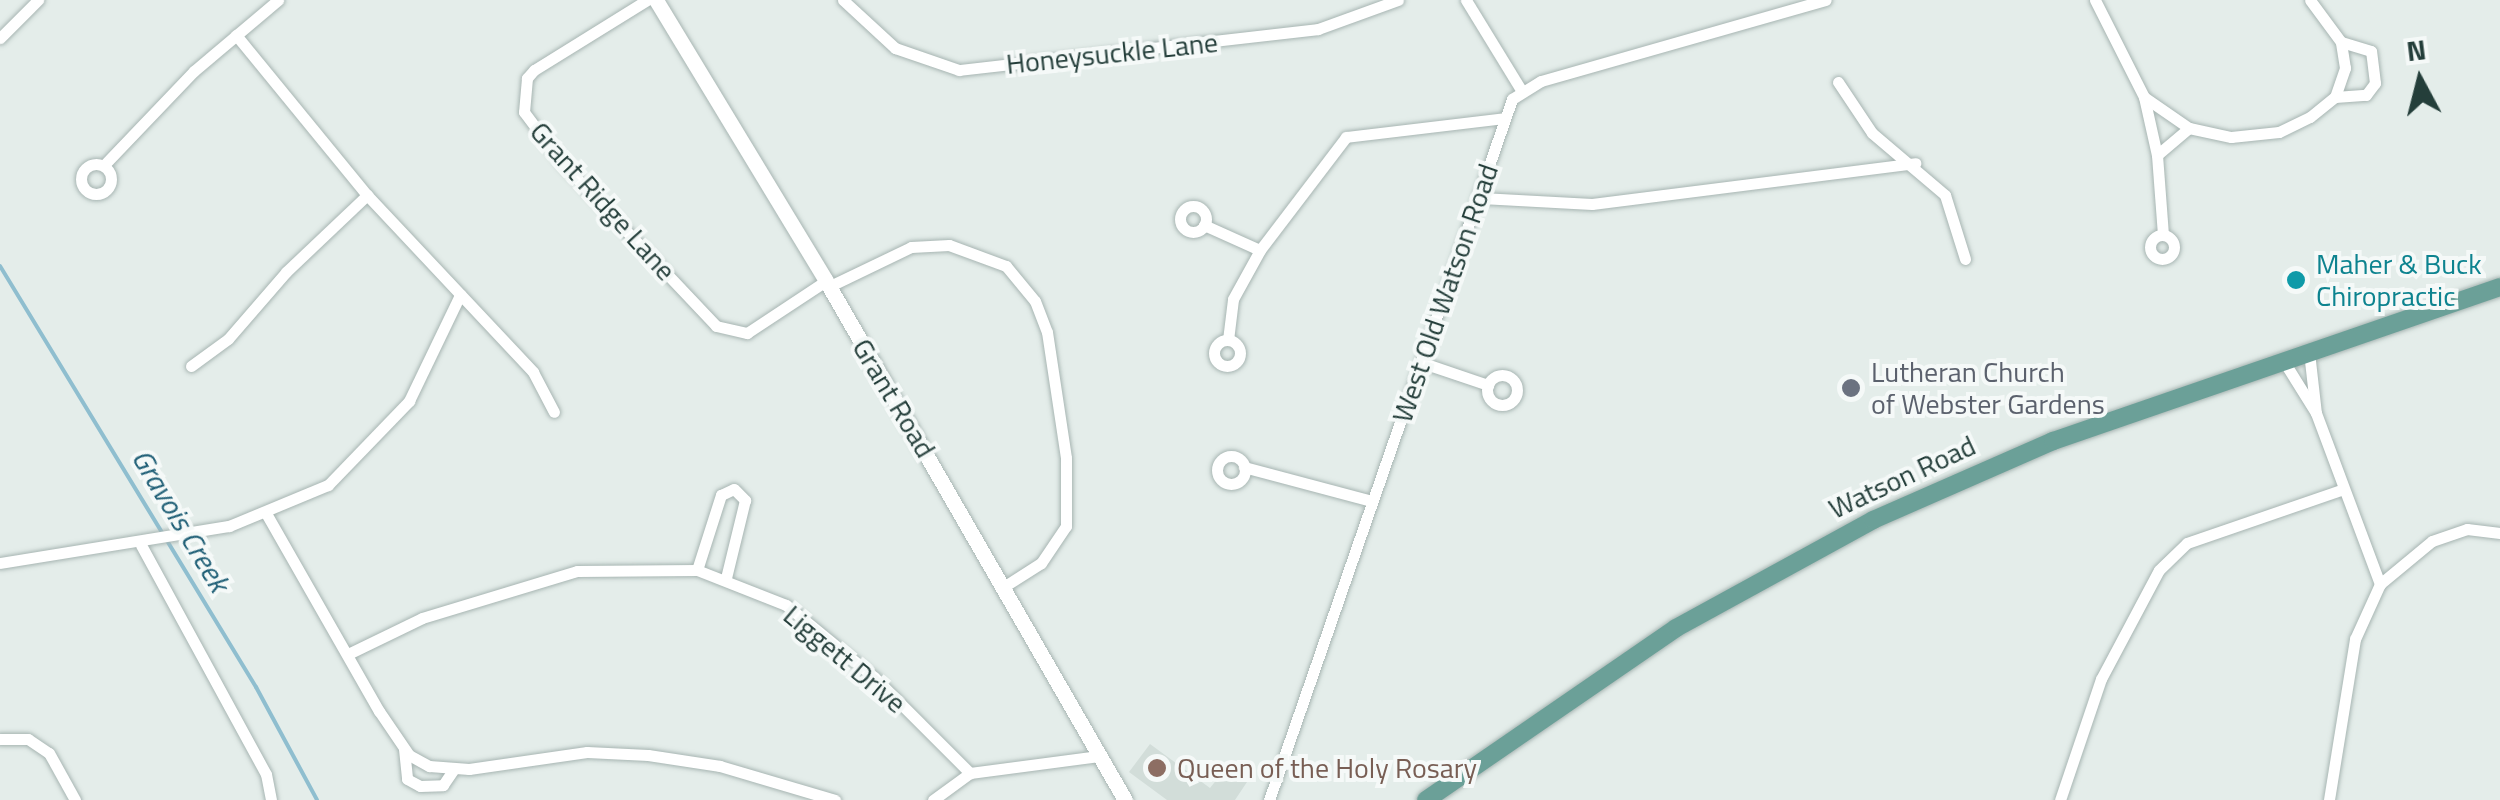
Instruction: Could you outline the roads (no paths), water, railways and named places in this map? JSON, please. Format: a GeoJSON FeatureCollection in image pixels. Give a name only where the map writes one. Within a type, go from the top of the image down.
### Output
{"type":"FeatureCollection","features":[{"type":"Feature","properties":{"kind":"main road","name":"Watson Road"},"geometry":{"type":"LineString","coordinates":[[1411,800],[1428,797],[1676,628],[1835,538],[2019,454],[2500,286]]}},
{"type":"Feature","properties":{"kind":"street"},"geometry":{"type":"LineString","coordinates":[[0,38],[38,0]]}},
{"type":"Feature","properties":{"kind":"street"},"geometry":{"type":"LineString","coordinates":[[105,164],[236,34],[278,0]]}},
{"type":"Feature","properties":{"kind":"street","name":"Grant Ridge Lane"},"geometry":{"type":"LineString","coordinates":[[646,0],[534,70],[526,78],[524,112],[564,164],[716,326],[746,334],[827,284]]}},
{"type":"Feature","properties":{"kind":"street","name":"Grant Road"},"geometry":{"type":"LineString","coordinates":[[656,0],[1005,586],[1125,800]]}},
{"type":"Feature","properties":{"kind":"street","name":"Honeysuckle Lane"},"geometry":{"type":"LineString","coordinates":[[843,0],[895,48],[959,70],[1318,29],[1398,0]]}},
{"type":"Feature","properties":{"kind":"street"},"geometry":{"type":"LineString","coordinates":[[1466,0],[1520,88],[1826,0]]}},
{"type":"Feature","properties":{"kind":"street"},"geometry":{"type":"LineString","coordinates":[[2095,0],[2144,97],[2158,155],[2162,235]]}},
{"type":"Feature","properties":{"kind":"street"},"geometry":{"type":"LineString","coordinates":[[2310,0],[2341,42],[2345,68],[2335,97]]}},
{"type":"Feature","properties":{"kind":"street"},"geometry":{"type":"LineString","coordinates":[[236,34],[368,196],[533,372],[554,412]]}},
{"type":"Feature","properties":{"kind":"street"},"geometry":{"type":"LineString","coordinates":[[2144,97],[2189,128],[2231,137],[2279,132],[2335,97],[2366,95],[2375,83],[2371,51],[2341,42]]}},
{"type":"Feature","properties":{"kind":"street"},"geometry":{"type":"LineString","coordinates":[[1838,82],[1872,132],[1914,163],[1945,194],[1965,259]]}},
{"type":"Feature","properties":{"kind":"street","name":"West Old Watson Road"},"geometry":{"type":"LineString","coordinates":[[1270,800],[1481,198],[1505,118],[1520,88]]}},
{"type":"Feature","properties":{"kind":"street"},"geometry":{"type":"LineString","coordinates":[[1228,340],[1234,300],[1260,250],[1346,137],[1505,118]]}},
{"type":"Feature","properties":{"kind":"street"},"geometry":{"type":"LineString","coordinates":[[2158,155],[2189,128]]}},
{"type":"Feature","properties":{"kind":"street"},"geometry":{"type":"LineString","coordinates":[[1481,198],[1592,204],[1914,163]]}},
{"type":"Feature","properties":{"kind":"street"},"geometry":{"type":"LineString","coordinates":[[191,366],[228,339],[286,272],[368,196]]}},
{"type":"Feature","properties":{"kind":"street"},"geometry":{"type":"LineString","coordinates":[[1204,225],[1260,250]]}},
{"type":"Feature","properties":{"kind":"street"},"geometry":{"type":"LineString","coordinates":[[827,284],[911,248],[949,245],[1006,266],[1035,301],[1047,332],[1066,458],[1066,526],[1041,563],[1005,586]]}},
{"type":"Feature","properties":{"kind":"street"},"geometry":{"type":"LineString","coordinates":[[0,564],[183,537],[268,515],[328,485],[387,431],[409,401],[460,295]]}},
{"type":"Feature","properties":{"kind":"street"},"geometry":{"type":"LineString","coordinates":[[2309,352],[2316,413],[2340,490],[2380,584]]}},
{"type":"Feature","properties":{"kind":"street"},"geometry":{"type":"LineString","coordinates":[[2284,360],[2316,413]]}},
{"type":"Feature","properties":{"kind":"street"},"geometry":{"type":"LineString","coordinates":[[1423,364],[1488,384]]}},
{"type":"Feature","properties":{"kind":"street"},"geometry":{"type":"LineString","coordinates":[[1244,466],[1372,501]]}},
{"type":"Feature","properties":{"kind":"street"},"geometry":{"type":"LineString","coordinates":[[697,570],[721,494],[734,490],[745,500],[726,578]]}},
{"type":"Feature","properties":{"kind":"street"},"geometry":{"type":"LineString","coordinates":[[2060,800],[2101,679],[2159,570],[2188,543],[2340,490]]}},
{"type":"Feature","properties":{"kind":"street"},"geometry":{"type":"LineString","coordinates":[[268,515],[404,749],[429,766],[452,770],[588,752],[648,755],[720,766],[836,800]]}},
{"type":"Feature","properties":{"kind":"street"},"geometry":{"type":"LineString","coordinates":[[2332,798],[2355,639],[2380,584],[2432,540],[2468,529],[2500,533]]}},
{"type":"Feature","properties":{"kind":"street"},"geometry":{"type":"LineString","coordinates":[[141,545],[266,774],[271,800]]}},
{"type":"Feature","properties":{"kind":"street","name":"Liggett Drive"},"geometry":{"type":"LineString","coordinates":[[348,654],[422,618],[577,571],[697,570],[726,578],[786,605],[874,677],[970,773]]}},
{"type":"Feature","properties":{"kind":"street"},"geometry":{"type":"LineString","coordinates":[[0,739],[28,739],[49,752],[75,800]]}},
{"type":"Feature","properties":{"kind":"street"},"geometry":{"type":"LineString","coordinates":[[404,749],[400,763],[407,779],[420,786],[443,785],[452,770]]}},
{"type":"Feature","properties":{"kind":"street"},"geometry":{"type":"LineString","coordinates":[[933,800],[970,773],[1100,756]]}},
{"type":"Feature","properties":{"kind":"waterway","name":"Gravois Creek"},"geometry":{"type":"LineString","coordinates":[[0,266],[256,687],[317,800]]}},
{"type":"Feature","properties":{"kind":"place","name":"Maher & Buck Chiropractic"},"geometry":{"type":"Point","coordinates":[2296,280]}},
{"type":"Feature","properties":{"kind":"place","name":"Lutheran Church of Webster Gardens"},"geometry":{"type":"Point","coordinates":[1851,388]}},
{"type":"Feature","properties":{"kind":"place","name":"Queen of the Holy Rosary"},"geometry":{"type":"Point","coordinates":[1157,768]}}]}
